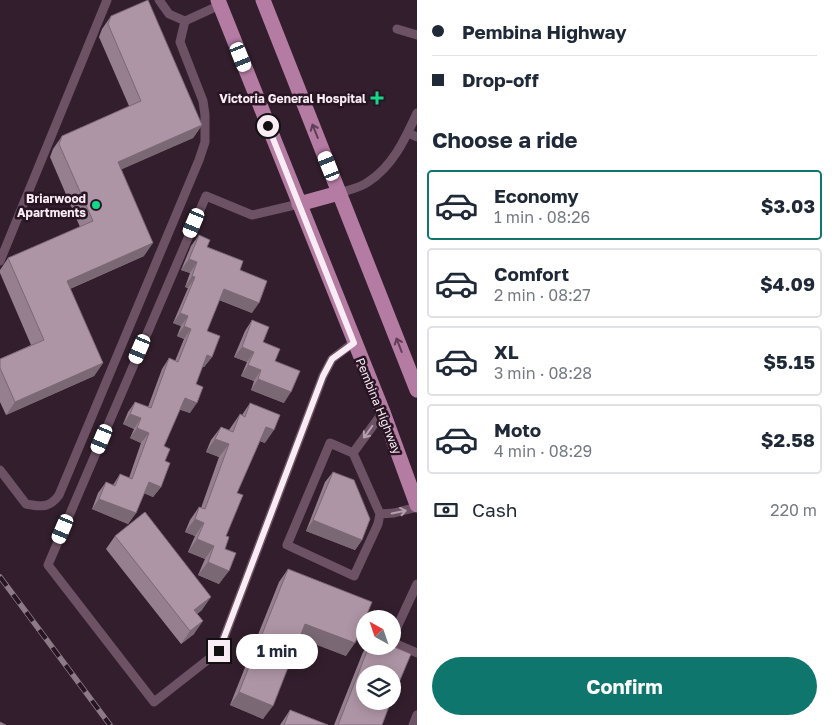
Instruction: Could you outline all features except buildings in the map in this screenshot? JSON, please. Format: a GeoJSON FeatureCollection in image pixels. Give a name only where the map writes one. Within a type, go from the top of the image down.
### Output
{"type":"FeatureCollection","features":[{"type":"Feature","properties":{"kind":"main road"},"geometry":{"type":"LineString","coordinates":[[263,0],[417,390]]}},
{"type":"Feature","properties":{"kind":"main road","name":"Pembina Highway"},"geometry":{"type":"LineString","coordinates":[[219,2],[383,412],[417,506]]}},
{"type":"Feature","properties":{"kind":"main road"},"geometry":{"type":"LineString","coordinates":[[299,204],[339,193]]}},
{"type":"Feature","properties":{"kind":"lane"},"geometry":{"type":"LineString","coordinates":[[0,261],[107,0]]}},
{"type":"Feature","properties":{"kind":"lane"},"geometry":{"type":"LineString","coordinates":[[159,0],[169,14],[184,21]]}},
{"type":"Feature","properties":{"kind":"lane"},"geometry":{"type":"LineString","coordinates":[[184,21],[219,2]]}},
{"type":"Feature","properties":{"kind":"lane"},"geometry":{"type":"LineString","coordinates":[[0,470],[26,504],[45,506],[52,504],[59,495],[199,160],[205,142],[205,115],[203,101],[180,42],[184,21]]}},
{"type":"Feature","properties":{"kind":"lane"},"geometry":{"type":"LineString","coordinates":[[397,29],[417,35]]}},
{"type":"Feature","properties":{"kind":"lane"},"geometry":{"type":"LineString","coordinates":[[339,193],[367,183],[374,178],[401,148],[417,113]]}},
{"type":"Feature","properties":{"kind":"lane"},"geometry":{"type":"LineString","coordinates":[[408,133],[417,137]]}},
{"type":"Feature","properties":{"kind":"lane"},"geometry":{"type":"LineString","coordinates":[[299,204],[252,214],[206,196],[48,565],[154,702],[219,651],[323,376],[332,359],[354,343]]}},
{"type":"Feature","properties":{"kind":"lane"},"geometry":{"type":"LineString","coordinates":[[353,454],[383,412]]}},
{"type":"Feature","properties":{"kind":"lane"},"geometry":{"type":"LineString","coordinates":[[330,443],[353,454],[380,514],[378,524],[354,576],[287,545],[330,443]]}},
{"type":"Feature","properties":{"kind":"lane"},"geometry":{"type":"LineString","coordinates":[[380,514],[394,514],[417,506]]}},
{"type":"Feature","properties":{"kind":"lane"},"geometry":{"type":"LineString","coordinates":[[401,619],[417,584]]}},
{"type":"Feature","properties":{"kind":"lane"},"geometry":{"type":"LineString","coordinates":[[401,645],[417,653]]}},
{"type":"Feature","properties":{"kind":"lane"},"geometry":{"type":"LineString","coordinates":[[413,725],[417,715]]}},
{"type":"Feature","properties":{"kind":"railway"},"geometry":{"type":"LineString","coordinates":[[0,577],[110,725]]}},
{"type":"Feature","properties":{"kind":"place","name":"Victoria General Hospital"},"geometry":{"type":"Point","coordinates":[377,98]}},
{"type":"Feature","properties":{"kind":"place","name":"Briarwood Apartments"},"geometry":{"type":"Point","coordinates":[96,205]}},
{"type":"Feature","properties":{"kind":"route"},"geometry":{"type":"LineString","coordinates":[[219,651],[323,376],[332,359],[354,343],[268,126]]}}]}
